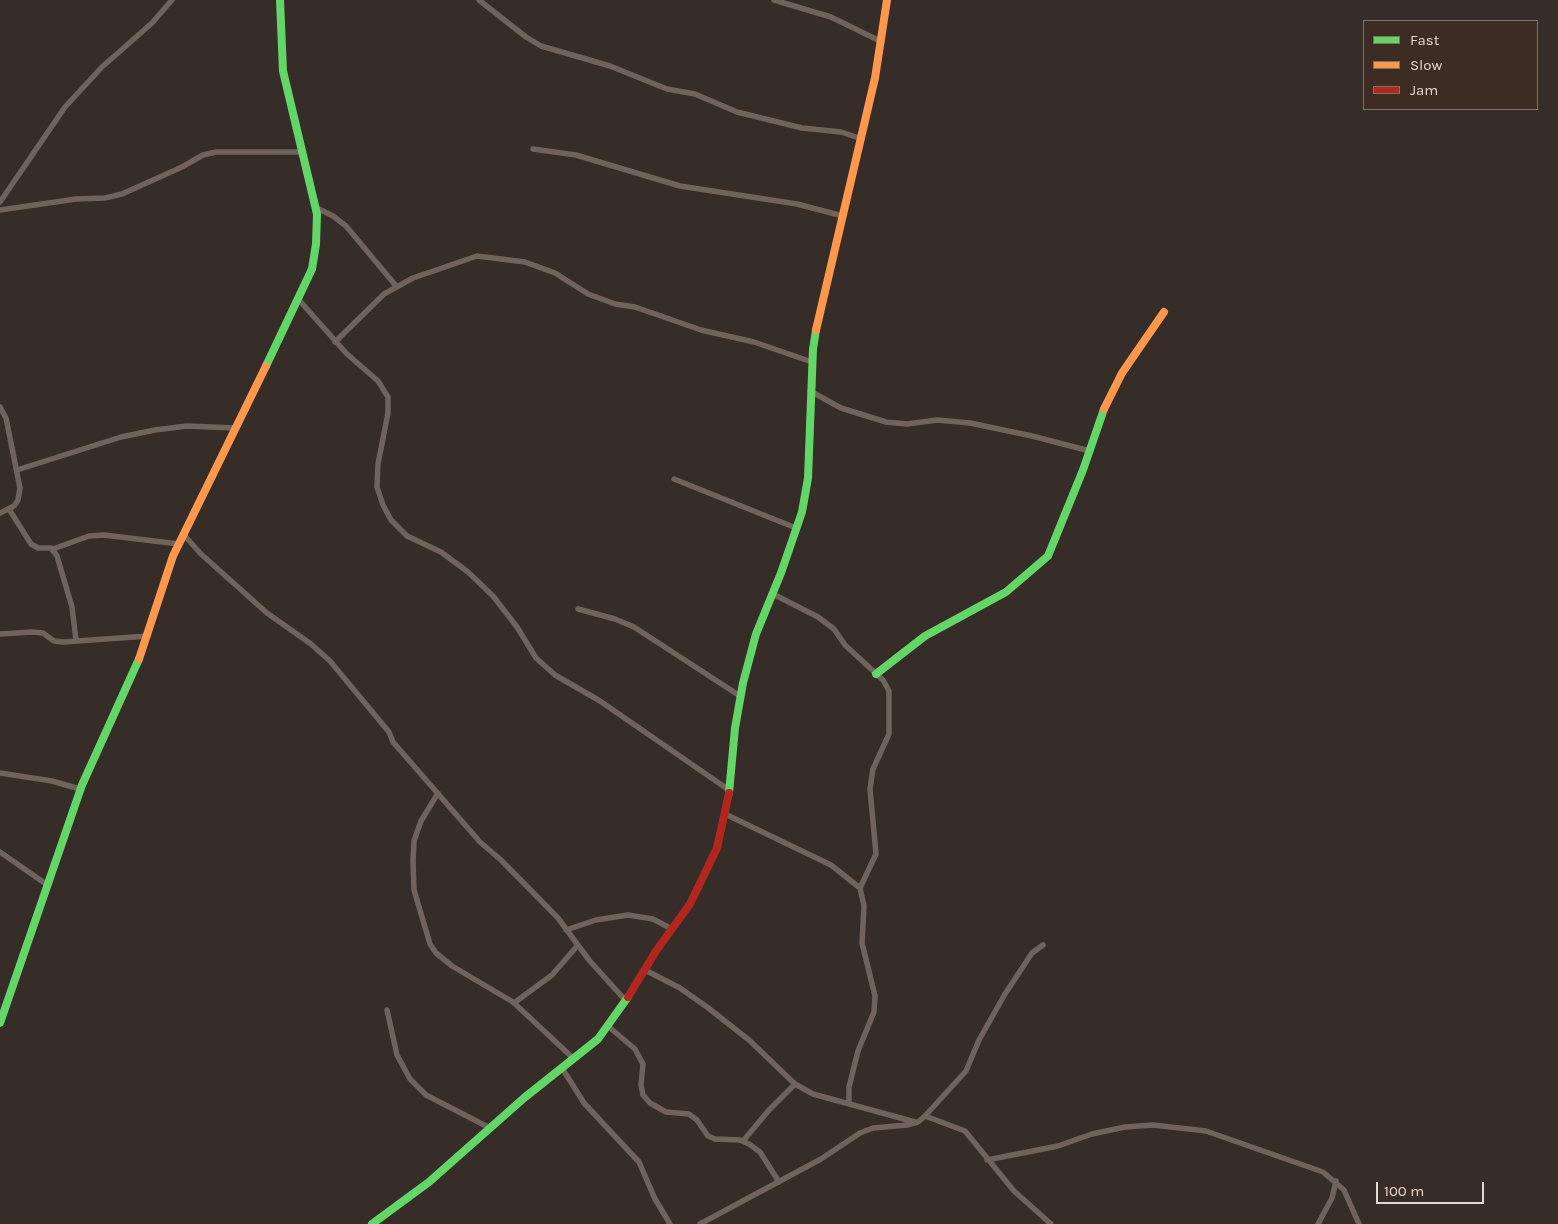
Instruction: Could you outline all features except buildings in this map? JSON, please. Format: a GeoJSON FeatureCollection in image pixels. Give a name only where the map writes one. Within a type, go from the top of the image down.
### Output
{"type":"FeatureCollection","features":[{"type":"Feature","properties":{"kind":"street"},"geometry":{"type":"LineString","coordinates":[[0,202],[65,107],[102,67],[152,23],[172,0]]}},
{"type":"Feature","properties":{"kind":"street"},"geometry":{"type":"LineString","coordinates":[[0,1023],[80,789],[138,663],[173,556],[299,300],[312,269],[316,244],[315,207],[283,71],[280,0]]}},
{"type":"Feature","properties":{"kind":"street"},"geometry":{"type":"LineString","coordinates":[[479,0],[541,46],[610,66],[667,89],[694,94],[737,112],[802,128],[841,132],[862,139]]}},
{"type":"Feature","properties":{"kind":"street"},"geometry":{"type":"LineString","coordinates":[[774,0],[831,17],[882,42]]}},
{"type":"Feature","properties":{"kind":"street"},"geometry":{"type":"LineString","coordinates":[[372,1224],[429,1182],[490,1128],[598,1039],[609,1027],[702,881],[722,831],[729,790],[740,696],[756,634],[796,528],[808,478],[810,391],[819,310],[862,139],[882,42],[887,0]]}},
{"type":"Feature","properties":{"kind":"street"},"geometry":{"type":"LineString","coordinates":[[532,149],[576,154],[680,186],[797,204],[843,216]]}},
{"type":"Feature","properties":{"kind":"street"},"geometry":{"type":"LineString","coordinates":[[0,210],[76,199],[105,198],[122,194],[182,167],[203,155],[216,152],[302,152]]}},
{"type":"Feature","properties":{"kind":"street"},"geometry":{"type":"LineString","coordinates":[[315,207],[333,216],[346,226],[398,287]]}},
{"type":"Feature","properties":{"kind":"street"},"geometry":{"type":"LineString","coordinates":[[336,342],[384,294],[413,278],[478,256],[525,262],[555,273],[588,294],[615,304],[635,307],[701,330],[754,342],[812,362]]}},
{"type":"Feature","properties":{"kind":"street"},"geometry":{"type":"LineString","coordinates":[[299,300],[336,342],[378,382],[388,397],[388,412],[378,464],[378,487],[383,505],[391,520],[407,536],[441,552],[468,572],[493,596],[517,627],[536,658],[555,675],[600,701],[729,790]]}},
{"type":"Feature","properties":{"kind":"street"},"geometry":{"type":"LineString","coordinates":[[876,674],[925,636],[1006,592],[1048,556],[1090,451],[1107,401],[1122,373],[1164,312]]}},
{"type":"Feature","properties":{"kind":"street"},"geometry":{"type":"LineString","coordinates":[[810,391],[841,408],[886,422],[907,424],[937,420],[970,423],[1090,451]]}},
{"type":"Feature","properties":{"kind":"street"},"geometry":{"type":"LineString","coordinates":[[0,407],[6,418],[20,488],[18,500],[9,509],[0,513]]}},
{"type":"Feature","properties":{"kind":"street"},"geometry":{"type":"LineString","coordinates":[[17,470],[122,438],[155,430],[196,426],[235,428]]}},
{"type":"Feature","properties":{"kind":"street"},"geometry":{"type":"LineString","coordinates":[[674,479],[796,528]]}},
{"type":"Feature","properties":{"kind":"street"},"geometry":{"type":"LineString","coordinates":[[9,509],[31,544],[38,548],[53,549],[89,536],[104,535],[179,544]]}},
{"type":"Feature","properties":{"kind":"street"},"geometry":{"type":"LineString","coordinates":[[184,535],[201,554],[267,612],[330,661],[394,742],[480,842],[501,860],[566,930],[626,1001]]}},
{"type":"Feature","properties":{"kind":"street"},"geometry":{"type":"LineString","coordinates":[[53,549],[68,587],[76,640]]}},
{"type":"Feature","properties":{"kind":"street"},"geometry":{"type":"LineString","coordinates":[[772,594],[818,617],[834,629],[844,645],[876,674],[889,691],[889,725],[885,746],[873,769],[870,788],[876,854],[860,888],[864,906],[862,943],[875,996],[874,1012],[858,1052],[849,1087],[849,1103]]}},
{"type":"Feature","properties":{"kind":"street"},"geometry":{"type":"LineString","coordinates":[[578,609],[616,619],[634,627],[740,696]]}},
{"type":"Feature","properties":{"kind":"street"},"geometry":{"type":"LineString","coordinates":[[0,634],[43,633],[54,640],[148,636]]}},
{"type":"Feature","properties":{"kind":"street"},"geometry":{"type":"LineString","coordinates":[[0,773],[52,781],[80,789]]}},
{"type":"Feature","properties":{"kind":"street"},"geometry":{"type":"LineString","coordinates":[[438,793],[421,821],[414,842],[412,861],[414,890],[430,944],[436,953],[452,966],[514,1003],[574,1059]]}},
{"type":"Feature","properties":{"kind":"street"},"geometry":{"type":"LineString","coordinates":[[725,814],[831,865],[860,888]]}},
{"type":"Feature","properties":{"kind":"street"},"geometry":{"type":"LineString","coordinates":[[0,852],[46,884]]}},
{"type":"Feature","properties":{"kind":"street"},"geometry":{"type":"LineString","coordinates":[[566,930],[596,920],[628,915],[653,919],[672,929]]}},
{"type":"Feature","properties":{"kind":"street"},"geometry":{"type":"LineString","coordinates":[[514,1003],[547,979],[578,945]]}},
{"type":"Feature","properties":{"kind":"street"},"geometry":{"type":"LineString","coordinates":[[700,1224],[821,1159],[860,1133],[873,1128],[916,1123],[925,1116],[966,1071],[979,1040],[1005,994],[1032,952],[1043,945]]}},
{"type":"Feature","properties":{"kind":"street"},"geometry":{"type":"LineString","coordinates":[[645,970],[673,984],[707,1007],[749,1040],[795,1084],[813,1094],[916,1123]]}},
{"type":"Feature","properties":{"kind":"street"},"geometry":{"type":"LineString","coordinates":[[387,1010],[397,1055],[410,1079],[426,1096],[490,1128]]}},
{"type":"Feature","properties":{"kind":"street"},"geometry":{"type":"LineString","coordinates":[[609,1027],[635,1049],[643,1064],[641,1085],[644,1095],[650,1103],[666,1112],[689,1114],[697,1120],[708,1136],[715,1139],[731,1138],[744,1141],[760,1152],[779,1182]]}},
{"type":"Feature","properties":{"kind":"street"},"geometry":{"type":"LineString","coordinates":[[562,1068],[584,1102],[639,1162],[652,1187],[655,1199],[670,1224]]}},
{"type":"Feature","properties":{"kind":"street"},"geometry":{"type":"LineString","coordinates":[[744,1141],[769,1110],[795,1084]]}},
{"type":"Feature","properties":{"kind":"street"},"geometry":{"type":"LineString","coordinates":[[925,1116],[965,1131],[1014,1191],[1051,1224]]}},
{"type":"Feature","properties":{"kind":"street"},"geometry":{"type":"LineString","coordinates":[[987,1160],[1058,1146],[1092,1134],[1125,1127],[1153,1125],[1206,1131],[1260,1152],[1323,1172],[1336,1181],[1349,1198],[1359,1224]]}},
{"type":"Feature","properties":{"kind":"street"},"geometry":{"type":"LineString","coordinates":[[1318,1224],[1332,1198],[1336,1181]]}},
{"type":"Feature","properties":{"kind":"traffic: fast"},"geometry":{"type":"LineString","coordinates":[[266,366],[312,269],[316,244],[317,214],[283,71],[280,0]]}},
{"type":"Feature","properties":{"kind":"traffic: fast"},"geometry":{"type":"LineString","coordinates":[[729,793],[735,728],[743,683],[756,634],[781,573],[802,512],[808,478],[813,349],[816,330]]}},
{"type":"Feature","properties":{"kind":"traffic: fast"},"geometry":{"type":"LineString","coordinates":[[876,674],[925,636],[1006,592],[1048,556],[1083,470],[1104,409]]}},
{"type":"Feature","properties":{"kind":"traffic: fast"},"geometry":{"type":"LineString","coordinates":[[0,1023],[82,785],[139,659]]}},
{"type":"Feature","properties":{"kind":"traffic: fast"},"geometry":{"type":"LineString","coordinates":[[372,1224],[429,1182],[524,1098],[598,1039],[628,997]]}},
{"type":"Feature","properties":{"kind":"traffic: slow"},"geometry":{"type":"LineString","coordinates":[[816,330],[875,78],[887,0]]}},
{"type":"Feature","properties":{"kind":"traffic: slow"},"geometry":{"type":"LineString","coordinates":[[1104,409],[1122,373],[1164,312]]}},
{"type":"Feature","properties":{"kind":"traffic: slow"},"geometry":{"type":"LineString","coordinates":[[139,659],[173,556],[266,366]]}},
{"type":"Feature","properties":{"kind":"traffic: jam"},"geometry":{"type":"LineString","coordinates":[[628,997],[656,951],[690,904],[717,848],[729,793]]}}]}
